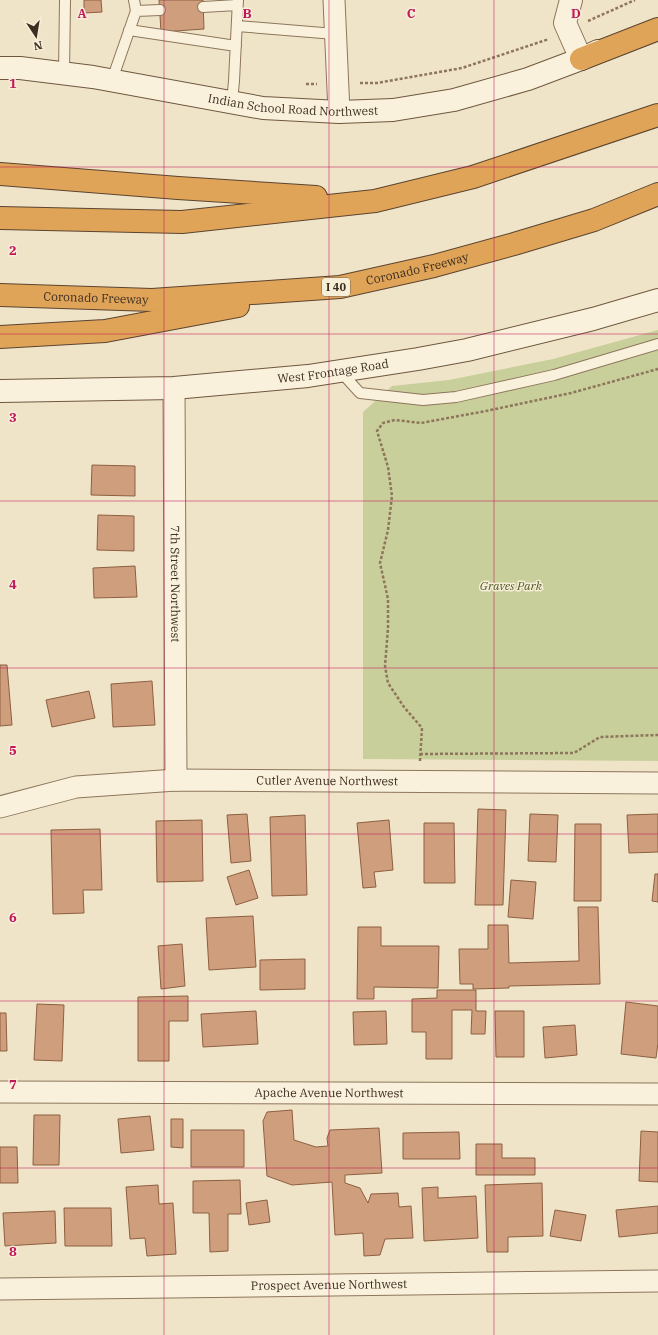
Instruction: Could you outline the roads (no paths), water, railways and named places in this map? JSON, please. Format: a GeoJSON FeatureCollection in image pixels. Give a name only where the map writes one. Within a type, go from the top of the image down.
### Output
{"type":"FeatureCollection","features":[{"type":"Feature","properties":{"kind":"highway"},"geometry":{"type":"LineString","coordinates":[[581,59],[658,29]]}},
{"type":"Feature","properties":{"kind":"highway"},"geometry":{"type":"LineString","coordinates":[[0,218],[182,222],[375,201],[473,177],[658,115]]}},
{"type":"Feature","properties":{"kind":"highway"},"geometry":{"type":"LineString","coordinates":[[0,174],[375,201]]}},
{"type":"Feature","properties":{"kind":"highway","name":"Coronado Freeway"},"geometry":{"type":"LineString","coordinates":[[0,295],[152,300],[340,287],[434,266],[514,244],[594,220],[658,194]]}},
{"type":"Feature","properties":{"kind":"highway"},"geometry":{"type":"LineString","coordinates":[[0,337],[105,331],[340,287]]}},
{"type":"Feature","properties":{"kind":"main road"},"geometry":{"type":"LineString","coordinates":[[571,0],[565,23],[581,59]]}},
{"type":"Feature","properties":{"kind":"main road","name":"Indian School Road Northwest"},"geometry":{"type":"LineString","coordinates":[[0,68],[20,68],[112,80],[263,108],[340,112],[393,110],[454,100],[528,79],[581,59],[658,21]]}},
{"type":"Feature","properties":{"kind":"main road","name":"West Frontage Road"},"geometry":{"type":"LineString","coordinates":[[0,391],[174,388],[308,376],[468,350],[593,319],[658,300]]}},
{"type":"Feature","properties":{"kind":"street"},"geometry":{"type":"LineString","coordinates":[[334,0],[340,112]]}},
{"type":"Feature","properties":{"kind":"street","name":"7th Street Northwest"},"geometry":{"type":"LineString","coordinates":[[174,388],[176,780]]}},
{"type":"Feature","properties":{"kind":"street","name":"Cutler Avenue Northwest"},"geometry":{"type":"LineString","coordinates":[[0,808],[76,787],[176,780],[658,783]]}},
{"type":"Feature","properties":{"kind":"street","name":"Apache Avenue Northwest"},"geometry":{"type":"LineString","coordinates":[[0,1092],[658,1094]]}},
{"type":"Feature","properties":{"kind":"street","name":"Prospect Avenue Northwest"},"geometry":{"type":"LineString","coordinates":[[0,1289],[658,1281]]}},
{"type":"Feature","properties":{"kind":"lane"},"geometry":{"type":"LineString","coordinates":[[64,74],[65,0]]}},
{"type":"Feature","properties":{"kind":"lane"},"geometry":{"type":"LineString","coordinates":[[112,80],[136,11],[134,0]]}},
{"type":"Feature","properties":{"kind":"lane"},"geometry":{"type":"LineString","coordinates":[[203,7],[237,2],[232,102]]}},
{"type":"Feature","properties":{"kind":"lane"},"geometry":{"type":"LineString","coordinates":[[136,11],[160,10]]}},
{"type":"Feature","properties":{"kind":"lane"},"geometry":{"type":"LineString","coordinates":[[237,26],[335,34]]}},
{"type":"Feature","properties":{"kind":"lane"},"geometry":{"type":"LineString","coordinates":[[129,30],[236,46]]}},
{"type":"Feature","properties":{"kind":"lane"},"geometry":{"type":"LineString","coordinates":[[340,371],[360,393],[423,400],[456,397],[554,375],[658,344]]}},
{"type":"Feature","properties":{"kind":"park label","name":"Graves Park"},"geometry":{"type":"Point","coordinates":[511,586]}}]}
